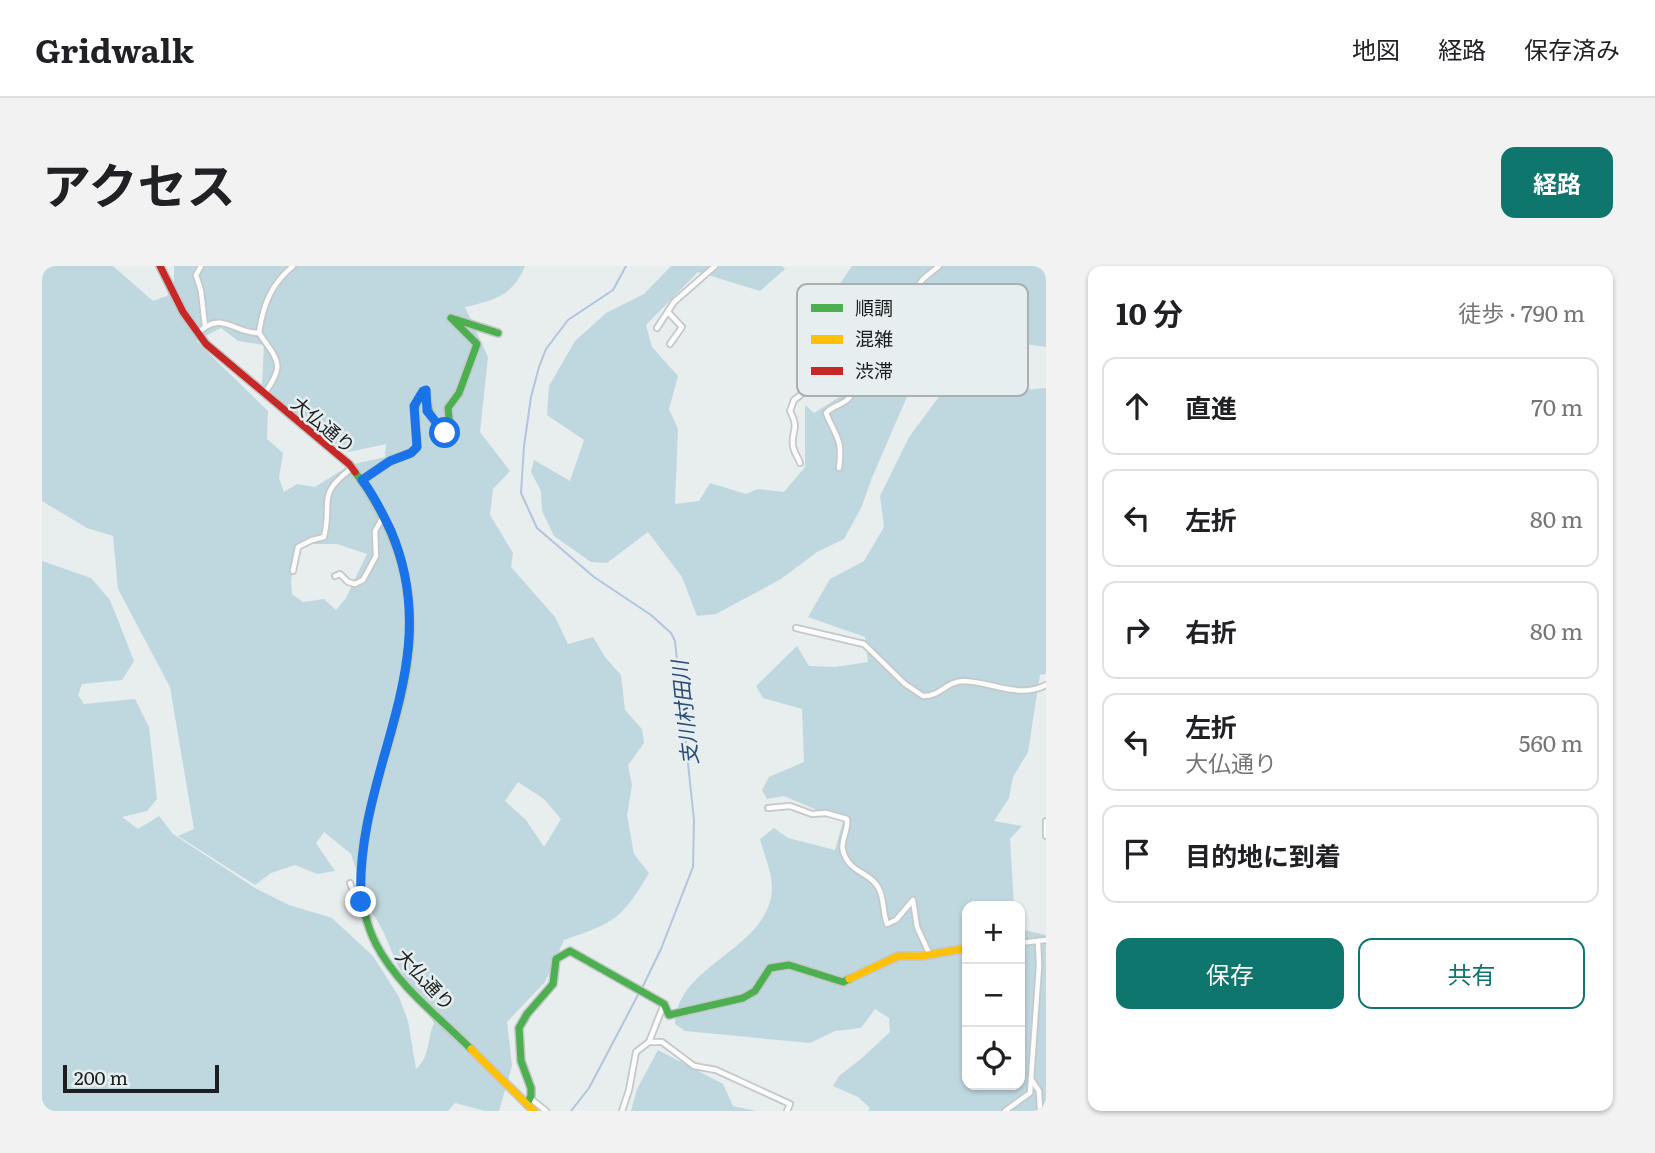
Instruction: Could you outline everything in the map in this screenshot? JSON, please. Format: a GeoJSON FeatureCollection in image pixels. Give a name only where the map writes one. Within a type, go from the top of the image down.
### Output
{"type":"FeatureCollection","features":[{"type":"Feature","properties":{"kind":"street","name":"大仏通り"},"geometry":{"type":"LineString","coordinates":[[160,266],[183,312],[206,344],[352,468],[384,516],[401,554],[408,595],[408,660],[362,843],[359,876],[362,907],[371,934],[395,971],[529,1101],[534,1111]]}},
{"type":"Feature","properties":{"kind":"street"},"geometry":{"type":"LineString","coordinates":[[201,266],[196,275],[201,291],[205,326]]}},
{"type":"Feature","properties":{"kind":"street"},"geometry":{"type":"LineString","coordinates":[[264,394],[277,375],[278,365],[259,333],[270,289],[293,266]]}},
{"type":"Feature","properties":{"kind":"street"},"geometry":{"type":"LineString","coordinates":[[657,328],[674,302],[715,266]]}},
{"type":"Feature","properties":{"kind":"street"},"geometry":{"type":"LineString","coordinates":[[919,284],[939,266]]}},
{"type":"Feature","properties":{"kind":"street"},"geometry":{"type":"LineString","coordinates":[[667,312],[682,327],[670,344]]}},
{"type":"Feature","properties":{"kind":"street"},"geometry":{"type":"LineString","coordinates":[[362,480],[417,447],[414,406],[423,391],[428,393],[427,411],[430,416],[451,436],[448,408],[459,393],[477,344],[451,318],[498,333]]}},
{"type":"Feature","properties":{"kind":"street"},"geometry":{"type":"LineString","coordinates":[[198,333],[205,326],[232,324],[246,333],[259,333]]}},
{"type":"Feature","properties":{"kind":"street"},"geometry":{"type":"LineString","coordinates":[[799,396],[790,407],[796,430],[792,443],[800,463]]}},
{"type":"Feature","properties":{"kind":"street"},"geometry":{"type":"LineString","coordinates":[[839,468],[841,452],[838,434],[826,413],[850,396]]}},
{"type":"Feature","properties":{"kind":"street"},"geometry":{"type":"LineString","coordinates":[[293,571],[298,547],[324,537],[329,491],[334,481],[352,468]]}},
{"type":"Feature","properties":{"kind":"street"},"geometry":{"type":"LineString","coordinates":[[335,576],[340,574],[348,582],[355,584],[363,580],[376,556],[375,531],[384,516]]}},
{"type":"Feature","properties":{"kind":"street"},"geometry":{"type":"LineString","coordinates":[[796,628],[864,644],[905,684],[923,696],[936,695],[949,683],[960,681],[984,683],[1020,692],[1044,687]]}},
{"type":"Feature","properties":{"kind":"street"},"geometry":{"type":"LineString","coordinates":[[768,808],[790,806],[812,814],[826,813],[847,819],[842,844],[844,855],[857,871],[875,883],[887,924],[896,920],[913,900],[917,927],[929,953]]}},
{"type":"Feature","properties":{"kind":"street"},"geometry":{"type":"LineString","coordinates":[[1046,821],[1046,836]]}},
{"type":"Feature","properties":{"kind":"street"},"geometry":{"type":"LineString","coordinates":[[350,883],[358,904],[362,907]]}},
{"type":"Feature","properties":{"kind":"street"},"geometry":{"type":"LineString","coordinates":[[1025,942],[1046,940]]}},
{"type":"Feature","properties":{"kind":"street"},"geometry":{"type":"LineString","coordinates":[[1028,1096],[1038,941]]}},
{"type":"Feature","properties":{"kind":"street"},"geometry":{"type":"LineString","coordinates":[[546,1111],[529,1101],[531,1088],[521,1061],[519,1028],[527,1014],[553,984],[556,959],[570,951],[664,1004],[669,1015],[743,998],[755,991],[770,968],[780,965],[805,969],[843,982],[898,956],[922,956],[962,948]]}},
{"type":"Feature","properties":{"kind":"street"},"geometry":{"type":"LineString","coordinates":[[1038,956],[1046,958]]}},
{"type":"Feature","properties":{"kind":"street"},"geometry":{"type":"LineString","coordinates":[[622,1111],[636,1052],[649,1042],[664,1004]]}},
{"type":"Feature","properties":{"kind":"street"},"geometry":{"type":"LineString","coordinates":[[649,1042],[662,1042],[694,1066],[716,1070],[790,1104],[787,1111]]}},
{"type":"Feature","properties":{"kind":"street"},"geometry":{"type":"LineString","coordinates":[[1030,1079],[1039,1091],[1040,1111]]}},
{"type":"Feature","properties":{"kind":"street"},"geometry":{"type":"LineString","coordinates":[[1005,1111],[1028,1096],[1040,1098]]}},
{"type":"Feature","properties":{"kind":"street"},"geometry":{"type":"LineString","coordinates":[[1017,1111],[1018,1101]]}},
{"type":"Feature","properties":{"kind":"shaded area"},"geometry":{"type":"Polygon","coordinates":[[[42,266],[113,266],[153,301],[167,296],[174,281],[174,266],[525,266],[515,284],[501,295],[465,307],[488,357],[480,432],[510,471],[493,489],[490,515],[513,553],[511,567],[555,617],[568,644],[593,637],[605,657],[621,675],[625,710],[642,729],[644,743],[628,765],[632,785],[627,815],[634,854],[649,873],[631,900],[615,917],[595,929],[564,940],[545,982],[507,1022],[512,1066],[499,1111],[485,1111],[455,1103],[448,1111],[42,1111],[42,561],[91,578],[110,600],[134,661],[122,680],[82,684],[78,695],[84,704],[135,699],[149,727],[157,799],[147,811],[122,817],[138,829],[159,816],[173,834],[255,888],[289,905],[332,918],[373,956],[399,997],[408,1021],[416,1069],[426,1053],[434,1023],[398,966],[368,905],[351,854],[324,832],[316,843],[335,871],[317,874],[295,865],[271,873],[255,885],[178,836],[194,829],[170,687],[118,589],[113,536],[87,528],[42,501],[42,266]],[[221,328],[196,341],[268,411],[267,439],[283,453],[279,478],[284,492],[297,484],[315,487],[350,465],[385,457],[386,444],[348,452],[308,427],[262,386],[264,345],[238,341],[221,328]],[[297,544],[291,581],[292,594],[303,602],[324,599],[336,610],[346,598],[367,554],[337,544],[297,544]],[[518,782],[505,801],[526,820],[544,847],[561,819],[544,799],[518,782]]]}},
{"type":"Feature","properties":{"kind":"shaded area"},"geometry":{"type":"Polygon","coordinates":[[[671,266],[782,266],[785,269],[760,291],[698,272],[646,325],[652,347],[678,376],[669,409],[678,429],[675,504],[699,501],[710,483],[746,494],[758,489],[784,492],[805,467],[805,405],[814,413],[841,396],[907,396],[862,506],[844,539],[817,552],[781,579],[716,614],[697,616],[682,577],[648,532],[607,563],[591,562],[554,536],[542,511],[541,491],[531,472],[534,460],[570,481],[584,440],[547,415],[549,386],[575,341],[606,313],[644,294],[671,266]]]}},
{"type":"Feature","properties":{"kind":"shaded area"},"geometry":{"type":"Polygon","coordinates":[[[852,266],[1046,266],[1046,347],[1028,344],[1028,284],[840,284],[852,266]]]}},
{"type":"Feature","properties":{"kind":"shaded area"},"geometry":{"type":"Polygon","coordinates":[[[1046,388],[1046,674],[1040,675],[1028,752],[1013,777],[1009,798],[994,821],[1022,826],[1010,839],[1014,901],[962,901],[962,1090],[1025,1090],[1025,930],[1046,935],[1046,1111],[868,1111],[870,1108],[858,1097],[833,1086],[839,1076],[890,1032],[889,1018],[875,1009],[861,1028],[835,1031],[810,1043],[685,1031],[675,1024],[679,1004],[689,988],[703,973],[736,947],[763,917],[771,898],[772,883],[760,839],[774,828],[788,838],[835,850],[843,821],[784,796],[767,799],[762,790],[769,777],[804,762],[802,709],[763,698],[756,686],[797,646],[809,666],[835,667],[868,662],[865,637],[808,617],[830,579],[864,561],[884,527],[880,496],[909,437],[940,396],[1028,396],[1028,390],[1046,388]]]}},
{"type":"Feature","properties":{"kind":"shaded area"},"geometry":{"type":"Polygon","coordinates":[[[658,1050],[723,1084],[733,1106],[756,1111],[631,1111],[637,1089],[658,1050]]]}},
{"type":"Feature","properties":{"kind":"waterway","name":"支川村田川"},"geometry":{"type":"LineString","coordinates":[[626,266],[613,290],[568,320],[546,349],[531,397],[521,493],[537,528],[594,577],[651,615],[671,633],[675,641],[694,820],[693,867],[661,949],[642,988]]}},
{"type":"Feature","properties":{"kind":"waterway","name":"支川村田川"},"geometry":{"type":"LineString","coordinates":[[571,1111],[589,1088],[639,993]]}},
{"type":"Feature","properties":{"kind":"traffic: fast"},"geometry":{"type":"LineString","coordinates":[[362,480],[417,447],[415,409],[420,396],[426,390],[431,417],[451,436],[448,408],[459,393],[477,344],[451,318],[498,333]]}},
{"type":"Feature","properties":{"kind":"traffic: fast"},"geometry":{"type":"LineString","coordinates":[[355,472],[382,515],[392,538],[401,561],[410,610],[408,660],[401,699],[366,830],[361,880],[365,912],[376,944],[395,973],[419,1000],[471,1049]]}},
{"type":"Feature","properties":{"kind":"traffic: fast"},"geometry":{"type":"LineString","coordinates":[[527,1104],[531,1088],[521,1061],[519,1028],[527,1014],[553,984],[556,959],[570,951],[664,1004],[669,1015],[743,998],[755,991],[770,968],[789,965],[843,982],[849,979]]}},
{"type":"Feature","properties":{"kind":"traffic: slow"},"geometry":{"type":"LineString","coordinates":[[849,979],[898,956],[922,956],[962,949]]}},
{"type":"Feature","properties":{"kind":"traffic: slow"},"geometry":{"type":"LineString","coordinates":[[471,1049],[534,1111]]}},
{"type":"Feature","properties":{"kind":"traffic: jam"},"geometry":{"type":"LineString","coordinates":[[160,266],[183,312],[206,344],[349,464],[355,472]]}},
{"type":"Feature","properties":{"kind":"route"},"geometry":{"type":"LineString","coordinates":[[361,902],[359,876],[362,843],[408,660],[410,628],[401,554],[385,518],[362,480],[417,447],[419,443],[414,406],[423,391],[428,393],[427,411],[445,433]]}}]}
